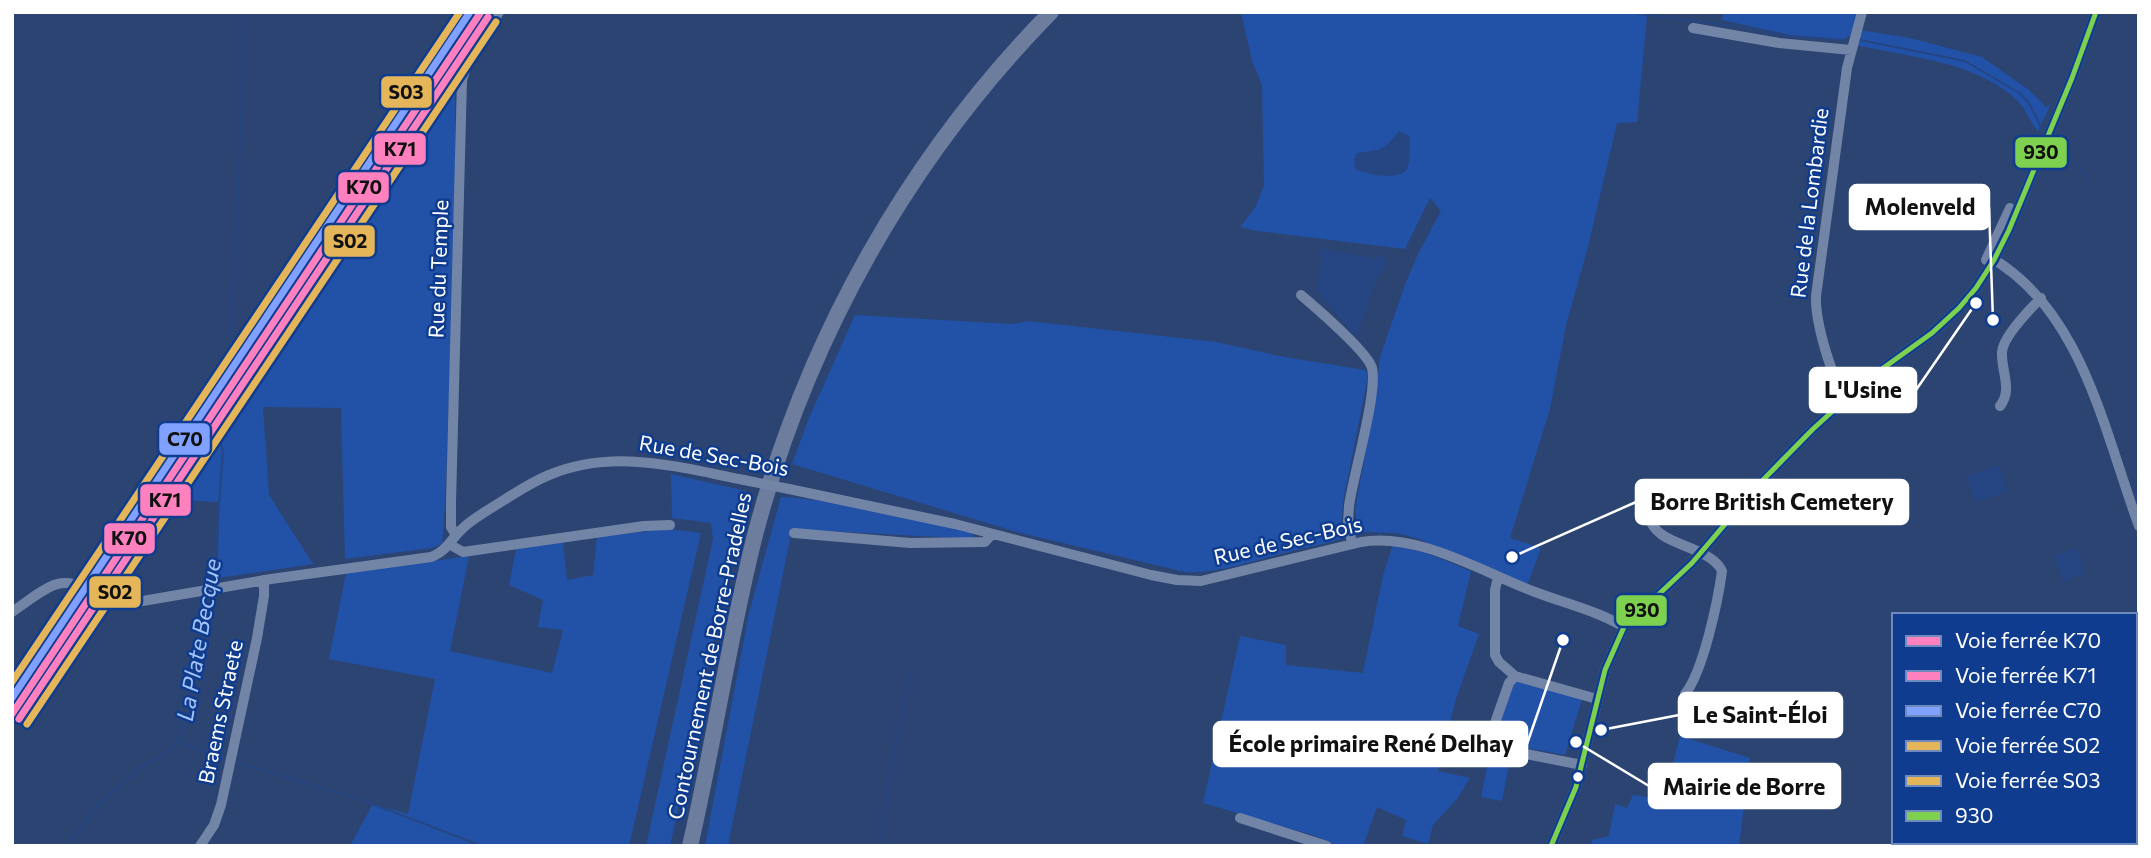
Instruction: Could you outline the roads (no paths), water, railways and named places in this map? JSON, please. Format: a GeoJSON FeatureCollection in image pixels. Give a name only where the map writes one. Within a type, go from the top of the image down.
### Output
{"type":"FeatureCollection","features":[{"type":"Feature","properties":{"kind":"highway"},"geometry":{"type":"LineString","coordinates":[[680,846],[747,528],[774,438],[809,350],[864,240],[915,160],[978,78],[1037,12]]}},
{"type":"Feature","properties":{"kind":"highway","name":"Contournement de Borre-Pradelles"},"geometry":{"type":"LineString","coordinates":[[690,846],[759,522],[783,444],[817,357],[859,271],[915,179],[984,86],[1051,12]]}},
{"type":"Feature","properties":{"kind":"street","name":"Rue du Temple"},"geometry":{"type":"LineString","coordinates":[[453,539],[451,502],[462,80],[469,58],[499,12]]}},
{"type":"Feature","properties":{"kind":"street","name":"Rue de la Lombardie"},"geometry":{"type":"LineString","coordinates":[[1846,397],[1820,335],[1815,302],[1819,256],[1851,50],[1862,12]]}},
{"type":"Feature","properties":{"kind":"street"},"geometry":{"type":"LineString","coordinates":[[1551,846],[1570,803],[1582,765],[1607,662],[1625,627],[1701,553],[1774,468],[1846,397],[1924,340],[1971,295],[1991,258],[2055,118],[2096,12]]}},
{"type":"Feature","properties":{"kind":"street"},"geometry":{"type":"LineString","coordinates":[[1693,28],[1779,43],[1851,50]]}},
{"type":"Feature","properties":{"kind":"street"},"geometry":{"type":"LineString","coordinates":[[1991,258],[2027,284],[2060,324],[2090,384],[2139,526]]}},
{"type":"Feature","properties":{"kind":"street"},"geometry":{"type":"LineString","coordinates":[[1301,295],[1357,349],[1371,368],[1371,393],[1349,506],[1348,523],[1352,544]]}},
{"type":"Feature","properties":{"kind":"street"},"geometry":{"type":"LineString","coordinates":[[2000,406],[2006,393],[2003,348],[2009,336],[2041,298]]}},
{"type":"Feature","properties":{"kind":"street","name":"Rue de Sec-Bois"},"geometry":{"type":"LineString","coordinates":[[12,611],[48,588],[64,583],[75,583],[100,599],[116,604],[135,603],[212,588],[430,557],[443,551],[474,519],[536,481],[563,470],[592,463],[643,461],[789,489],[992,534],[1151,575],[1188,581],[1220,577],[1352,544],[1380,540],[1412,544],[1625,627]]}},
{"type":"Feature","properties":{"kind":"street"},"geometry":{"type":"LineString","coordinates":[[1651,496],[1646,503],[1646,509],[1658,531],[1701,553],[1719,566],[1722,574],[1706,642],[1693,683],[1685,694]]}},
{"type":"Feature","properties":{"kind":"street"},"geometry":{"type":"LineString","coordinates":[[453,539],[463,552],[621,529],[670,525]]}},
{"type":"Feature","properties":{"kind":"street","name":"Rue de Sec-Bois"},"geometry":{"type":"LineString","coordinates":[[794,533],[933,543],[985,542],[992,534]]}},
{"type":"Feature","properties":{"kind":"street"},"geometry":{"type":"LineString","coordinates":[[1498,577],[1495,590],[1495,655],[1499,662],[1515,676],[1597,699]]}},
{"type":"Feature","properties":{"kind":"street","name":"Braems Straete"},"geometry":{"type":"LineString","coordinates":[[200,846],[214,825],[221,805],[257,638],[264,580]]}},
{"type":"Feature","properties":{"kind":"street"},"geometry":{"type":"LineString","coordinates":[[1515,676],[1509,683],[1489,738],[1490,745],[1582,765]]}},
{"type":"Feature","properties":{"kind":"street"},"geometry":{"type":"LineString","coordinates":[[1240,818],[1327,846]]}},
{"type":"Feature","properties":{"kind":"waterway","name":"La Plate Becque"},"geometry":{"type":"LineString","coordinates":[[194,423],[191,417],[227,362],[229,353],[237,238],[244,12]]}},
{"type":"Feature","properties":{"kind":"waterway"},"geometry":{"type":"LineString","coordinates":[[1625,12],[1742,27],[1784,36],[1848,40]]}},
{"type":"Feature","properties":{"kind":"waterway"},"geometry":{"type":"LineString","coordinates":[[1860,40],[1965,61],[2021,94],[2042,129]]}},
{"type":"Feature","properties":{"kind":"waterway"},"geometry":{"type":"LineString","coordinates":[[2055,136],[2090,181]]}},
{"type":"Feature","properties":{"kind":"waterway","name":"La Plate Becque"},"geometry":{"type":"LineString","coordinates":[[207,433],[219,440],[223,450],[213,585]]}},
{"type":"Feature","properties":{"kind":"waterway","name":"La Plate Becque"},"geometry":{"type":"LineString","coordinates":[[66,846],[103,801],[140,768],[171,750],[178,741],[186,719],[212,594]]}},
{"type":"Feature","properties":{"kind":"waterway"},"geometry":{"type":"LineString","coordinates":[[879,846],[911,672]]}},
{"type":"Feature","properties":{"kind":"waterway"},"geometry":{"type":"LineString","coordinates":[[179,742],[224,758]]}},
{"type":"Feature","properties":{"kind":"waterway"},"geometry":{"type":"LineString","coordinates":[[235,762],[359,799],[482,846]]}},
{"type":"Feature","properties":{"kind":"rail line","name":"S03"},"geometry":{"type":"LineString","coordinates":[[12,682],[460,12]]}},
{"type":"Feature","properties":{"kind":"rail line","name":"C70"},"geometry":{"type":"LineString","coordinates":[[12,698],[470,12]]}},
{"type":"Feature","properties":{"kind":"rail line","name":"K70"},"geometry":{"type":"LineString","coordinates":[[12,714],[481,12]]}},
{"type":"Feature","properties":{"kind":"rail line","name":"K71"},"geometry":{"type":"LineString","coordinates":[[19,719],[488,17]]}},
{"type":"Feature","properties":{"kind":"rail line","name":"S02"},"geometry":{"type":"LineString","coordinates":[[27,724],[496,22]]}},
{"type":"Feature","properties":{"kind":"place","name":"L'Usine"},"geometry":{"type":"Point","coordinates":[1976,303]}},
{"type":"Feature","properties":{"kind":"place","name":"Molenveld"},"geometry":{"type":"Point","coordinates":[1993,320]}},
{"type":"Feature","properties":{"kind":"place","name":"Borre British Cemetery"},"geometry":{"type":"Point","coordinates":[1512,557]}},
{"type":"Feature","properties":{"kind":"place","name":"École primaire René Delhay"},"geometry":{"type":"Point","coordinates":[1563,640]}},
{"type":"Feature","properties":{"kind":"place","name":"Le Saint-Éloi"},"geometry":{"type":"Point","coordinates":[1601,730]}},
{"type":"Feature","properties":{"kind":"place","name":"Mairie de Borre"},"geometry":{"type":"Point","coordinates":[1576,742]}}]}
